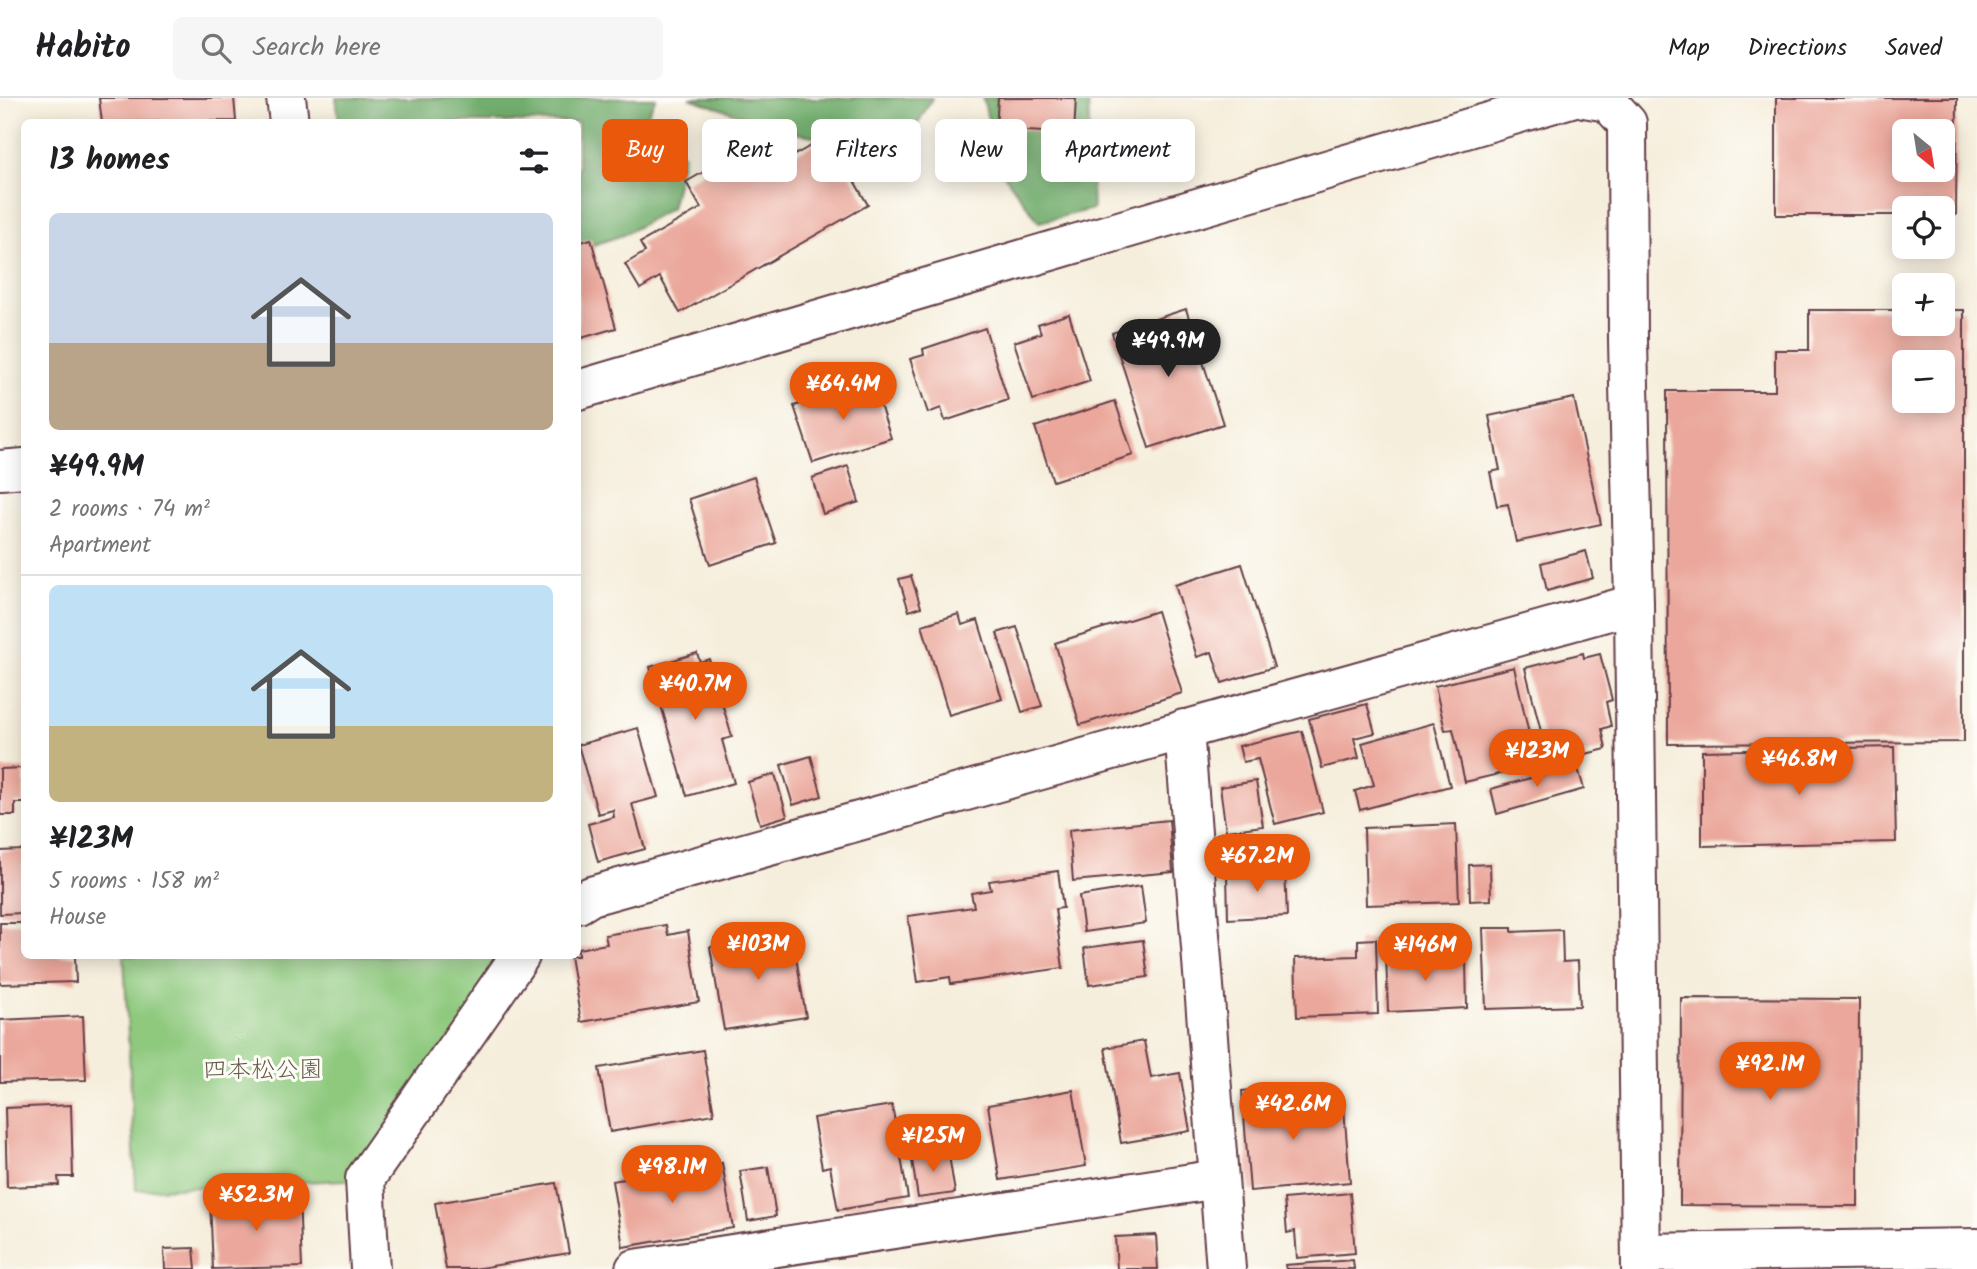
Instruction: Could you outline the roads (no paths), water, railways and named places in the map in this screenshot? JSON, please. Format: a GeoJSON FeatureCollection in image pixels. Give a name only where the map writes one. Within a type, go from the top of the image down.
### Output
{"type":"FeatureCollection","features":[{"type":"Feature","properties":{"kind":"street"},"geometry":{"type":"LineString","coordinates":[[286,98],[289,119]]}},
{"type":"Feature","properties":{"kind":"street"},"geometry":{"type":"LineString","coordinates":[[581,389],[1571,98]]}},
{"type":"Feature","properties":{"kind":"street"},"geometry":{"type":"LineString","coordinates":[[1584,98],[1608,102],[1627,123],[1641,1261],[1977,1248]]}},
{"type":"Feature","properties":{"kind":"street"},"geometry":{"type":"LineString","coordinates":[[0,470],[21,468]]}},
{"type":"Feature","properties":{"kind":"street"},"geometry":{"type":"LineString","coordinates":[[581,902],[591,896],[1634,604]]}},
{"type":"Feature","properties":{"kind":"street"},"geometry":{"type":"LineString","coordinates":[[1184,729],[1226,1269]]}},
{"type":"Feature","properties":{"kind":"street"},"geometry":{"type":"LineString","coordinates":[[370,1269],[365,1179],[518,959]]}},
{"type":"Feature","properties":{"kind":"street"},"geometry":{"type":"LineString","coordinates":[[635,1269],[1218,1179]]}},
{"type":"Feature","properties":{"kind":"park label","name":"四本松公園"},"geometry":{"type":"Point","coordinates":[263,1069]}}]}
